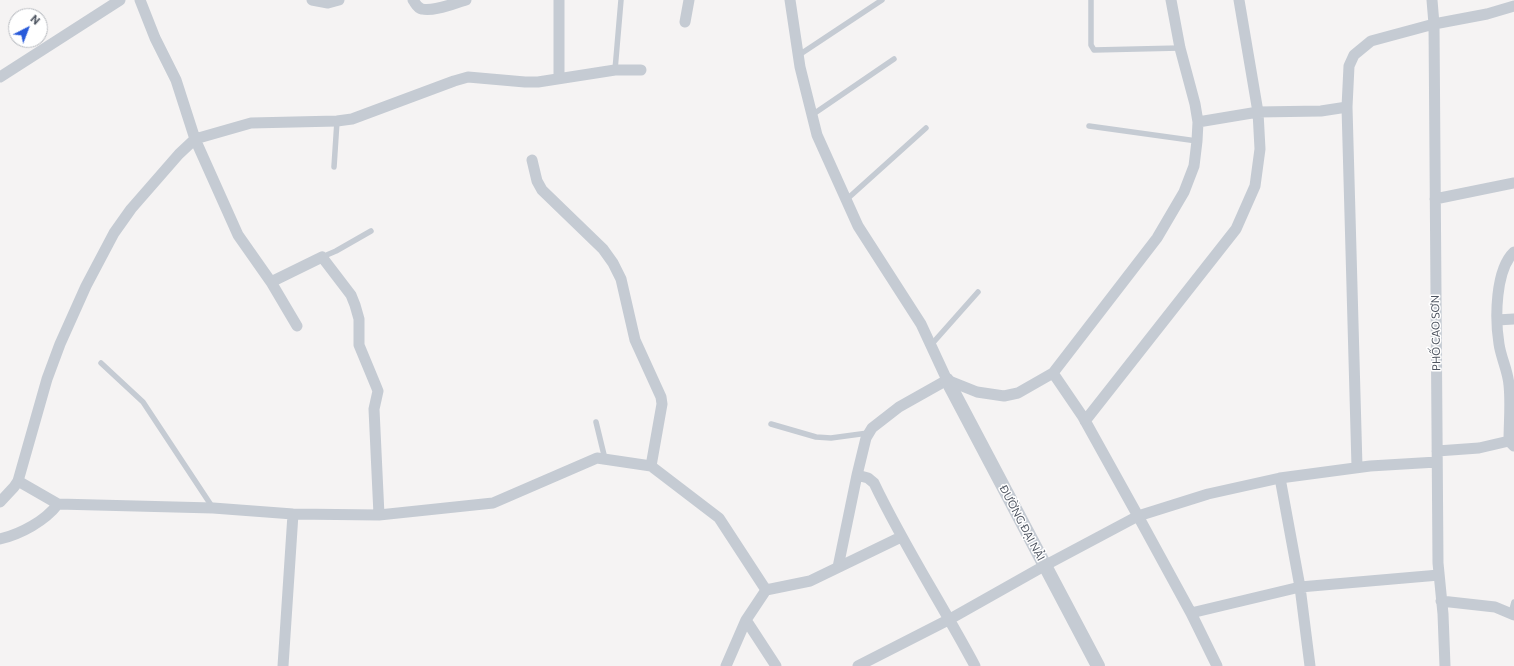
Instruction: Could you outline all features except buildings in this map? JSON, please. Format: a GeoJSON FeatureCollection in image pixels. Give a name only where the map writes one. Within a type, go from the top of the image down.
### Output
{"type":"FeatureCollection","features":[{"type":"Feature","properties":{"kind":"street"},"geometry":{"type":"LineString","coordinates":[[0,77],[120,0]]}},
{"type":"Feature","properties":{"kind":"street"},"geometry":{"type":"LineString","coordinates":[[140,0],[155,38],[176,80],[195,139],[238,235],[271,282],[297,326]]}},
{"type":"Feature","properties":{"kind":"street"},"geometry":{"type":"LineString","coordinates":[[312,0],[328,3],[339,0]]}},
{"type":"Feature","properties":{"kind":"street"},"geometry":{"type":"LineString","coordinates":[[413,0],[418,7],[423,9],[434,9],[466,0]]}},
{"type":"Feature","properties":{"kind":"street"},"geometry":{"type":"LineString","coordinates":[[559,0],[560,78]]}},
{"type":"Feature","properties":{"kind":"street"},"geometry":{"type":"LineString","coordinates":[[685,22],[689,0]]}},
{"type":"Feature","properties":{"kind":"street"},"geometry":{"type":"LineString","coordinates":[[790,0],[800,67],[817,135],[858,226],[921,324],[947,380],[977,392],[1004,396],[1018,393],[1054,373],[1157,238],[1184,192],[1194,166],[1198,122],[1195,104],[1180,48],[1171,0]]}},
{"type":"Feature","properties":{"kind":"street"},"geometry":{"type":"LineString","coordinates":[[1085,421],[1236,229],[1255,186],[1260,149],[1258,112],[1239,0]]}},
{"type":"Feature","properties":{"kind":"street","name":"PHỐ CAO SƠN"},"geometry":{"type":"LineString","coordinates":[[1432,0],[1434,24],[1437,456],[1440,575],[1445,666]]}},
{"type":"Feature","properties":{"kind":"street"},"geometry":{"type":"LineString","coordinates":[[1357,467],[1347,107],[1349,66],[1354,55],[1371,41],[1434,24],[1487,14],[1514,6]]}},
{"type":"Feature","properties":{"kind":"street"},"geometry":{"type":"LineString","coordinates":[[0,502],[14,487],[18,480],[47,379],[60,344],[86,286],[114,233],[131,209],[179,154],[195,139],[251,123],[337,122],[352,119],[454,80],[468,78],[525,82],[615,70],[641,70]]}},
{"type":"Feature","properties":{"kind":"street"},"geometry":{"type":"LineString","coordinates":[[1198,122],[1258,112],[1321,111],[1347,107]]}},
{"type":"Feature","properties":{"kind":"street"},"geometry":{"type":"LineString","coordinates":[[532,160],[537,181],[542,190],[603,250],[613,263],[621,279],[635,340],[661,397],[662,404],[651,466]]}},
{"type":"Feature","properties":{"kind":"street"},"geometry":{"type":"LineString","coordinates":[[1435,199],[1514,183]]}},
{"type":"Feature","properties":{"kind":"street"},"geometry":{"type":"LineString","coordinates":[[858,666],[876,662],[1044,566],[1138,516],[1208,494],[1280,478],[1437,456],[1512,443],[1512,383],[1499,344],[1497,320],[1498,293],[1503,271],[1510,256],[1514,252]]}},
{"type":"Feature","properties":{"kind":"street"},"geometry":{"type":"LineString","coordinates":[[271,282],[322,256],[351,295],[356,305],[359,319],[359,345],[378,391],[374,409],[379,515]]}},
{"type":"Feature","properties":{"kind":"street"},"geometry":{"type":"LineString","coordinates":[[1497,320],[1514,319]]}},
{"type":"Feature","properties":{"kind":"street"},"geometry":{"type":"LineString","coordinates":[[1054,373],[1085,421],[1138,516],[1191,613],[1217,666]]}},
{"type":"Feature","properties":{"kind":"street"},"geometry":{"type":"LineString","coordinates":[[838,567],[857,475],[868,433],[872,428],[899,407],[947,380]]}},
{"type":"Feature","properties":{"kind":"street","name":"ĐƯỜNG ĐẠI NẢI"},"geometry":{"type":"LineString","coordinates":[[947,380],[1098,666]]}},
{"type":"Feature","properties":{"kind":"street"},"geometry":{"type":"LineString","coordinates":[[18,480],[58,504],[214,508],[293,514],[379,515],[492,503],[588,460],[605,458],[651,466],[719,518],[766,590]]}},
{"type":"Feature","properties":{"kind":"street"},"geometry":{"type":"LineString","coordinates":[[857,475],[871,480],[901,537],[950,619],[974,666]]}},
{"type":"Feature","properties":{"kind":"street"},"geometry":{"type":"LineString","coordinates":[[1280,478],[1300,587],[1310,666]]}},
{"type":"Feature","properties":{"kind":"street"},"geometry":{"type":"LineString","coordinates":[[0,539],[14,536],[51,514],[58,504]]}},
{"type":"Feature","properties":{"kind":"street"},"geometry":{"type":"LineString","coordinates":[[283,666],[293,514]]}},
{"type":"Feature","properties":{"kind":"street"},"geometry":{"type":"LineString","coordinates":[[726,666],[746,620],[766,590],[810,581],[901,537]]}},
{"type":"Feature","properties":{"kind":"street"},"geometry":{"type":"LineString","coordinates":[[1191,613],[1300,587],[1440,575]]}},
{"type":"Feature","properties":{"kind":"street"},"geometry":{"type":"LineString","coordinates":[[1441,601],[1495,607],[1513,614]]}},
{"type":"Feature","properties":{"kind":"street"},"geometry":{"type":"LineString","coordinates":[[746,620],[776,666]]}},
{"type":"Feature","properties":{"kind":"lane"},"geometry":{"type":"LineString","coordinates":[[615,70],[621,0]]}},
{"type":"Feature","properties":{"kind":"lane"},"geometry":{"type":"LineString","coordinates":[[799,55],[882,0]]}},
{"type":"Feature","properties":{"kind":"lane"},"geometry":{"type":"LineString","coordinates":[[1091,0],[1092,45],[1094,50],[1180,48]]}},
{"type":"Feature","properties":{"kind":"lane"},"geometry":{"type":"LineString","coordinates":[[812,115],[894,59]]}},
{"type":"Feature","properties":{"kind":"lane"},"geometry":{"type":"LineString","coordinates":[[334,167],[337,122]]}},
{"type":"Feature","properties":{"kind":"lane"},"geometry":{"type":"LineString","coordinates":[[1089,126],[1197,142]]}},
{"type":"Feature","properties":{"kind":"lane"},"geometry":{"type":"LineString","coordinates":[[846,200],[926,128]]}},
{"type":"Feature","properties":{"kind":"lane"},"geometry":{"type":"LineString","coordinates":[[322,256],[336,251],[371,231]]}},
{"type":"Feature","properties":{"kind":"lane"},"geometry":{"type":"LineString","coordinates":[[931,345],[978,292]]}},
{"type":"Feature","properties":{"kind":"lane"},"geometry":{"type":"LineString","coordinates":[[101,363],[143,402],[214,508]]}},
{"type":"Feature","properties":{"kind":"lane"},"geometry":{"type":"LineString","coordinates":[[596,422],[605,458]]}},
{"type":"Feature","properties":{"kind":"lane"},"geometry":{"type":"LineString","coordinates":[[771,424],[816,437],[831,438],[868,433]]}},
{"type":"Feature","properties":{"kind":"lane"},"geometry":{"type":"LineString","coordinates":[[1513,614],[1514,602]]}}]}
